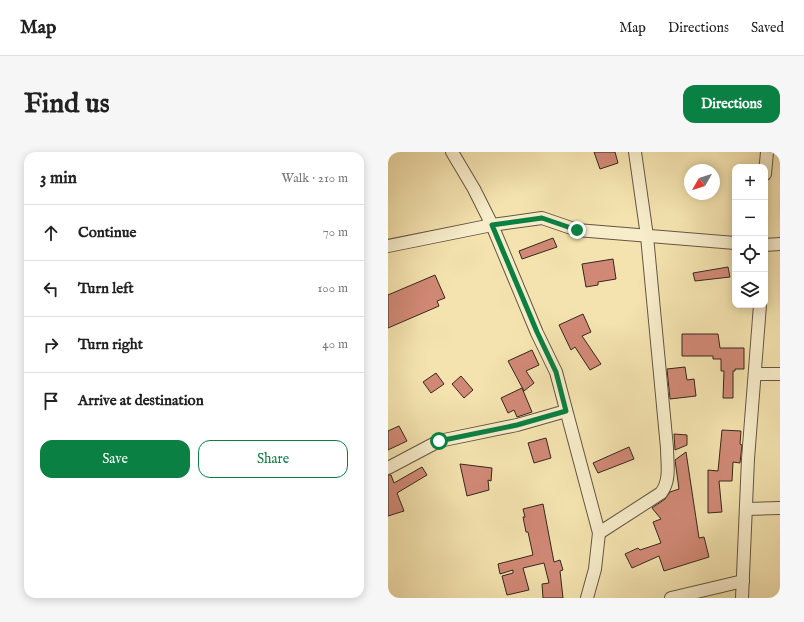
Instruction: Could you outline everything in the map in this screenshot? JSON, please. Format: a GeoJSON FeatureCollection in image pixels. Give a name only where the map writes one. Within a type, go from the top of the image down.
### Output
{"type":"FeatureCollection","features":[{"type":"Feature","properties":{"kind":"street"},"geometry":{"type":"LineString","coordinates":[[452,152],[474,189],[492,225],[537,332],[556,372],[599,533],[595,569],[588,598]]}},
{"type":"Feature","properties":{"kind":"street"},"geometry":{"type":"LineString","coordinates":[[599,533],[661,492],[668,480],[667,448],[647,236],[635,152]]}},
{"type":"Feature","properties":{"kind":"street"},"geometry":{"type":"LineString","coordinates":[[765,164],[766,152]]}},
{"type":"Feature","properties":{"kind":"street"},"geometry":{"type":"LineString","coordinates":[[388,246],[492,225],[542,218],[577,230],[732,242]]}},
{"type":"Feature","properties":{"kind":"street"},"geometry":{"type":"LineString","coordinates":[[768,245],[780,244]]}},
{"type":"Feature","properties":{"kind":"street"},"geometry":{"type":"LineString","coordinates":[[742,598],[748,459],[756,374],[760,308]]}},
{"type":"Feature","properties":{"kind":"street"},"geometry":{"type":"LineString","coordinates":[[756,374],[780,374]]}},
{"type":"Feature","properties":{"kind":"street"},"geometry":{"type":"LineString","coordinates":[[388,468],[439,441],[517,425],[566,411]]}},
{"type":"Feature","properties":{"kind":"street"},"geometry":{"type":"LineString","coordinates":[[746,509],[780,508]]}},
{"type":"Feature","properties":{"kind":"street"},"geometry":{"type":"LineString","coordinates":[[671,598],[743,581]]}},
{"type":"Feature","properties":{"kind":"building"},"geometry":{"type":"Polygon","coordinates":[[[594,152],[615,152],[618,163],[600,169],[594,152]]]}},
{"type":"Feature","properties":{"kind":"building"},"geometry":{"type":"Polygon","coordinates":[[[553,238],[557,247],[522,259],[519,251],[553,238]]]}},
{"type":"Feature","properties":{"kind":"building"},"geometry":{"type":"Polygon","coordinates":[[[613,259],[616,279],[598,282],[598,285],[586,287],[582,264],[613,259]]]}},
{"type":"Feature","properties":{"kind":"building"},"geometry":{"type":"Polygon","coordinates":[[[728,267],[730,277],[695,281],[693,273],[728,267]]]}},
{"type":"Feature","properties":{"kind":"building"},"geometry":{"type":"Polygon","coordinates":[[[435,275],[445,298],[437,301],[439,306],[388,328],[388,295],[435,275]]]}},
{"type":"Feature","properties":{"kind":"building"},"geometry":{"type":"Polygon","coordinates":[[[583,314],[591,332],[582,336],[601,364],[590,370],[575,347],[571,350],[559,325],[583,314]]]}},
{"type":"Feature","properties":{"kind":"building"},"geometry":{"type":"Polygon","coordinates":[[[682,334],[718,334],[720,348],[744,348],[744,369],[735,369],[735,371],[733,371],[733,398],[723,398],[724,371],[721,371],[721,359],[713,359],[713,356],[682,356],[682,334]]]}},
{"type":"Feature","properties":{"kind":"building"},"geometry":{"type":"Polygon","coordinates":[[[532,350],[539,365],[526,371],[534,383],[524,391],[508,361],[532,350]]]}},
{"type":"Feature","properties":{"kind":"building"},"geometry":{"type":"Polygon","coordinates":[[[685,367],[687,380],[694,379],[696,396],[670,399],[667,369],[685,367]]]}},
{"type":"Feature","properties":{"kind":"building"},"geometry":{"type":"Polygon","coordinates":[[[436,373],[444,384],[431,393],[423,382],[436,373]]]}},
{"type":"Feature","properties":{"kind":"building"},"geometry":{"type":"Polygon","coordinates":[[[461,376],[473,390],[464,398],[452,384],[461,376]]]}},
{"type":"Feature","properties":{"kind":"building"},"geometry":{"type":"Polygon","coordinates":[[[522,388],[532,412],[517,417],[514,410],[508,413],[501,398],[522,388]]]}},
{"type":"Feature","properties":{"kind":"building"},"geometry":{"type":"Polygon","coordinates":[[[399,426],[407,441],[388,450],[388,431],[399,426]]]}},
{"type":"Feature","properties":{"kind":"building"},"geometry":{"type":"Polygon","coordinates":[[[722,430],[741,431],[740,444],[742,445],[740,463],[733,462],[732,481],[719,481],[722,512],[708,513],[708,470],[718,471],[722,430]]]}},
{"type":"Feature","properties":{"kind":"building"},"geometry":{"type":"Polygon","coordinates":[[[674,434],[687,435],[687,445],[675,450],[674,434]]]}},
{"type":"Feature","properties":{"kind":"building"},"geometry":{"type":"Polygon","coordinates":[[[546,438],[551,458],[534,463],[528,443],[546,438]]]}},
{"type":"Feature","properties":{"kind":"building"},"geometry":{"type":"Polygon","coordinates":[[[629,447],[634,459],[598,473],[593,463],[629,447]]]}},
{"type":"Feature","properties":{"kind":"building"},"geometry":{"type":"Polygon","coordinates":[[[686,452],[699,538],[704,537],[709,557],[664,571],[659,556],[632,568],[625,554],[638,548],[640,550],[661,543],[653,522],[661,519],[652,508],[665,499],[670,492],[679,489],[675,460],[686,452]]]}},
{"type":"Feature","properties":{"kind":"building"},"geometry":{"type":"Polygon","coordinates":[[[460,464],[492,468],[491,481],[488,480],[489,490],[467,496],[460,464]]]}},
{"type":"Feature","properties":{"kind":"building"},"geometry":{"type":"Polygon","coordinates":[[[422,467],[427,475],[397,493],[404,511],[388,516],[388,475],[391,475],[394,483],[422,467]]]}},
{"type":"Feature","properties":{"kind":"building"},"geometry":{"type":"Polygon","coordinates":[[[543,504],[554,562],[560,560],[563,570],[560,571],[563,598],[543,598],[542,584],[549,583],[544,563],[523,568],[529,590],[507,595],[502,576],[513,573],[513,570],[500,574],[498,564],[533,555],[528,532],[526,532],[523,509],[543,504]]]}},
{"type":"Feature","properties":{"kind":"route"},"geometry":{"type":"LineString","coordinates":[[439,441],[517,425],[566,411],[556,372],[537,332],[492,225],[542,218],[577,230]]}}]}
